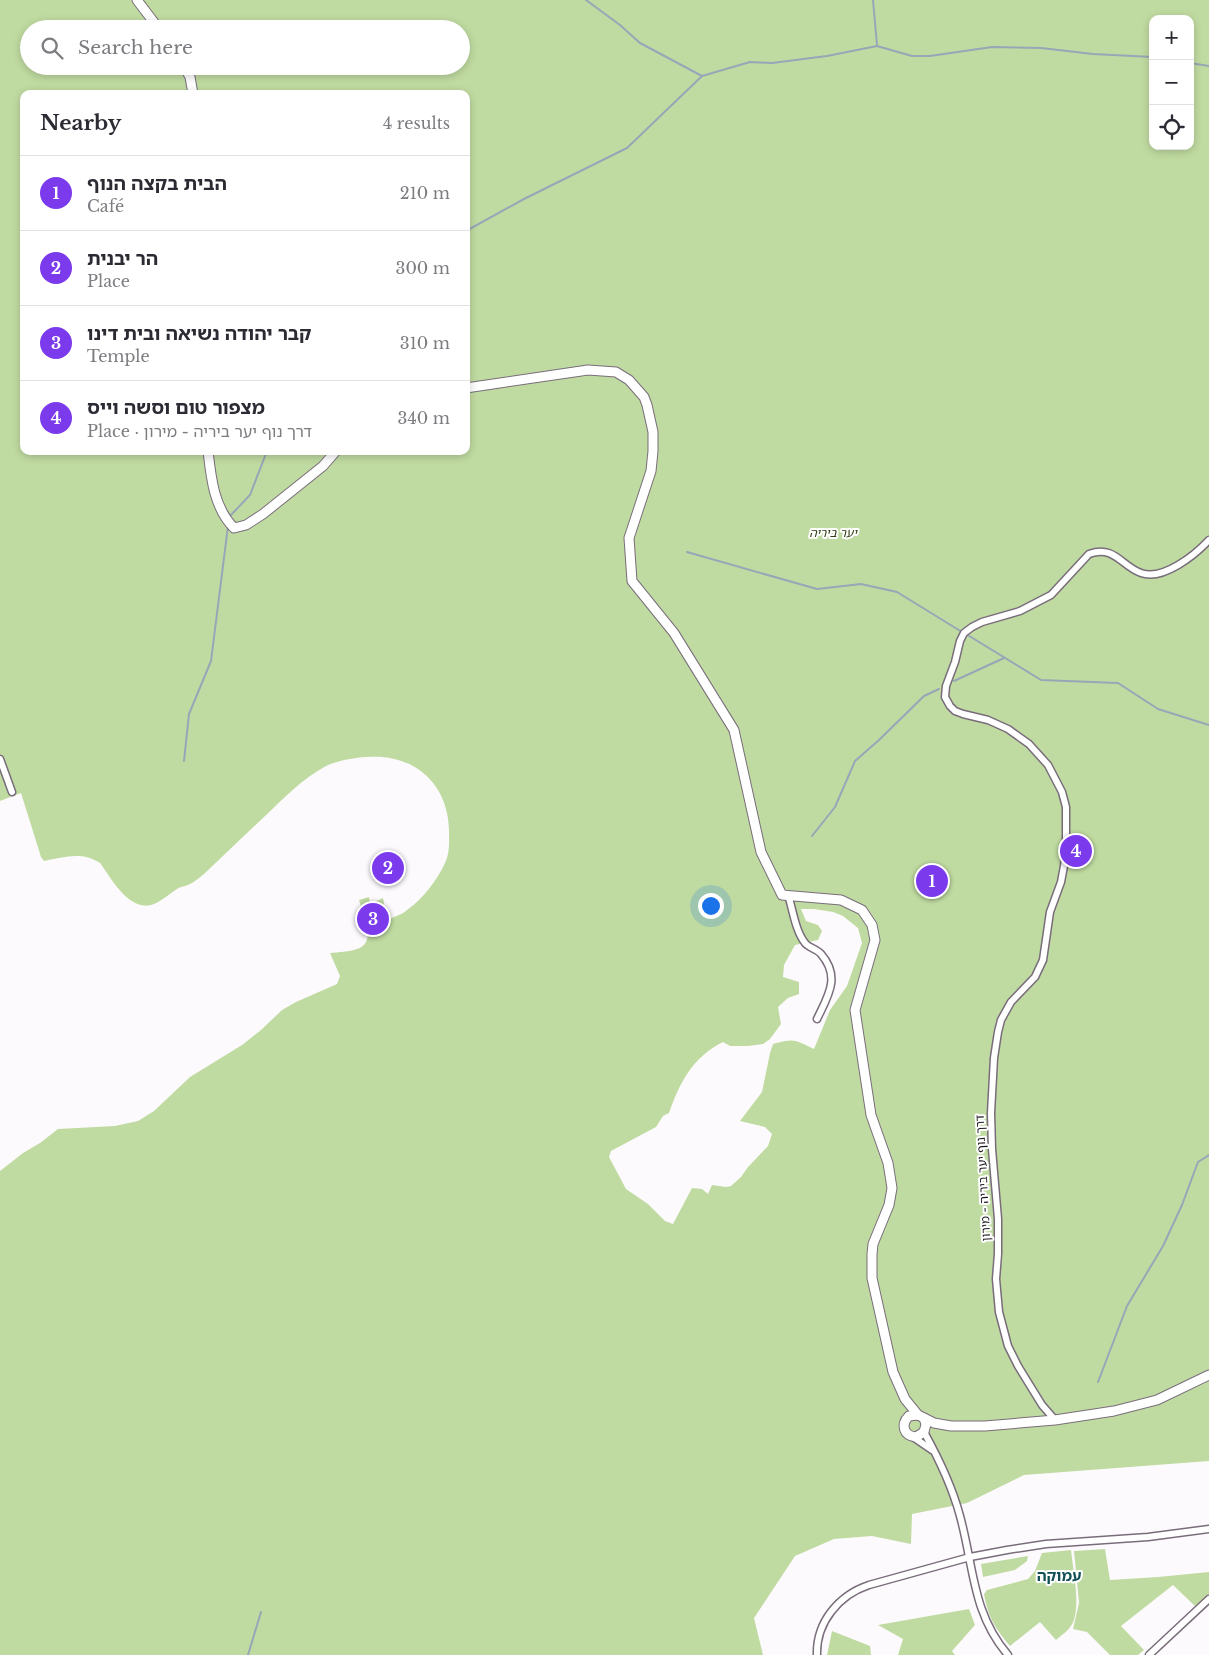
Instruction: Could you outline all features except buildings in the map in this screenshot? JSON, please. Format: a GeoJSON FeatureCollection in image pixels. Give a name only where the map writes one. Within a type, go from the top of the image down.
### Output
{"type":"FeatureCollection","features":[{"type":"Feature","properties":{"kind":"main road"},"geometry":{"type":"LineString","coordinates":[[136,0],[152,20]]}},
{"type":"Feature","properties":{"kind":"main road"},"geometry":{"type":"LineString","coordinates":[[189,75],[192,90]]}},
{"type":"Feature","properties":{"kind":"main road"},"geometry":{"type":"LineString","coordinates":[[470,387],[588,370],[616,372],[629,380],[644,397],[648,405],[654,451],[650,471],[628,538],[632,581],[674,633],[734,730],[761,852],[782,895],[841,900],[862,910],[872,925],[875,940],[855,1010],[871,1115],[888,1163],[892,1188],[889,1205],[873,1244],[872,1278],[893,1372],[905,1399],[917,1416],[926,1424],[925,1431]]}},
{"type":"Feature","properties":{"kind":"main road"},"geometry":{"type":"LineString","coordinates":[[209,455],[212,480],[220,508],[234,528],[246,525],[263,514],[323,466],[333,455]]}},
{"type":"Feature","properties":{"kind":"main road"},"geometry":{"type":"LineString","coordinates":[[951,1426],[925,1431],[919,1436],[913,1437],[904,1430],[904,1422],[917,1416],[934,1423],[951,1426],[985,1426],[1055,1420],[1114,1411],[1157,1400],[1209,1375]]}},
{"type":"Feature","properties":{"kind":"street","name":"דרך נוף יער ביריה - מירון"},"geometry":{"type":"LineString","coordinates":[[1055,1420],[1042,1404],[1018,1366],[1008,1346],[999,1312],[996,1279],[998,1219],[991,1113],[994,1058],[1001,1020],[1011,1002],[1035,977],[1043,960],[1050,912],[1061,882],[1064,866],[1066,807],[1062,792],[1048,766],[1029,744],[1008,729],[988,720],[963,714],[955,710],[950,706],[945,697],[946,686],[956,662],[960,641],[964,633],[982,622],[1020,611],[1051,595],[1089,554],[1097,551],[1106,551],[1117,556],[1130,567],[1142,573],[1150,574],[1158,573],[1184,562],[1209,540]]}},
{"type":"Feature","properties":{"kind":"street"},"geometry":{"type":"LineString","coordinates":[[0,759],[12,792]]}},
{"type":"Feature","properties":{"kind":"street"},"geometry":{"type":"LineString","coordinates":[[788,895],[800,933],[806,945],[820,952],[828,963],[832,977],[831,989],[817,1019]]}},
{"type":"Feature","properties":{"kind":"street"},"geometry":{"type":"LineString","coordinates":[[925,1431],[953,1492],[968,1546],[978,1599],[984,1618],[1008,1655]]}},
{"type":"Feature","properties":{"kind":"street"},"geometry":{"type":"LineString","coordinates":[[913,1437],[935,1453]]}},
{"type":"Feature","properties":{"kind":"street"},"geometry":{"type":"LineString","coordinates":[[817,1655],[818,1642],[824,1624],[835,1605],[858,1588],[970,1557],[1046,1544],[1148,1537],[1209,1529]]}},
{"type":"Feature","properties":{"kind":"street"},"geometry":{"type":"LineString","coordinates":[[1149,1655],[1209,1599]]}},
{"type":"Feature","properties":{"kind":"green space","name":"יער ביריה"},"geometry":{"type":"Polygon","coordinates":[[[0,0],[1209,0],[1209,1461],[1024,1475],[967,1503],[912,1514],[911,1544],[872,1536],[834,1539],[795,1556],[754,1618],[763,1655],[0,1655],[0,1171],[58,1129],[115,1126],[138,1121],[154,1111],[190,1077],[242,1045],[282,1010],[337,984],[340,976],[330,953],[357,949],[367,940],[366,920],[359,900],[369,897],[370,904],[383,898],[387,920],[400,915],[413,906],[429,889],[447,859],[449,830],[447,813],[442,798],[424,774],[399,760],[367,757],[336,762],[317,771],[286,796],[204,874],[154,904],[137,904],[129,899],[122,893],[100,863],[93,859],[73,856],[44,861],[41,857],[21,793],[0,801],[0,0]],[[801,909],[806,921],[818,925],[822,931],[818,940],[795,945],[784,965],[783,977],[799,982],[799,994],[788,998],[778,1007],[781,1024],[770,1039],[763,1044],[748,1046],[730,1046],[723,1042],[712,1048],[688,1072],[669,1113],[663,1116],[656,1127],[611,1151],[609,1157],[626,1189],[648,1204],[665,1221],[673,1224],[692,1188],[702,1189],[708,1194],[712,1185],[731,1186],[768,1146],[772,1134],[765,1127],[740,1121],[762,1092],[773,1044],[795,1041],[814,1049],[830,1010],[847,986],[862,943],[858,928],[843,916],[833,912],[801,909]]]}},
{"type":"Feature","properties":{"kind":"green space"},"geometry":{"type":"Polygon","coordinates":[[[1105,1549],[1110,1580],[1209,1572],[1209,1594],[1195,1606],[1173,1585],[1121,1626],[1144,1650],[1138,1655],[1110,1655],[1087,1632],[1073,1629],[1079,1603],[1074,1551],[1105,1549]]]}},
{"type":"Feature","properties":{"kind":"green space"},"geometry":{"type":"Polygon","coordinates":[[[1071,1550],[1076,1585],[1076,1612],[1071,1626],[1056,1640],[1040,1622],[1010,1646],[993,1622],[984,1594],[987,1590],[1028,1579],[1035,1571],[1042,1553],[1071,1550]]]}},
{"type":"Feature","properties":{"kind":"green space"},"geometry":{"type":"Polygon","coordinates":[[[1028,1556],[1027,1561],[1015,1570],[983,1577],[981,1564],[1028,1556]]]}},
{"type":"Feature","properties":{"kind":"green space"},"geometry":{"type":"Polygon","coordinates":[[[969,1609],[975,1625],[952,1651],[955,1655],[898,1655],[903,1639],[878,1625],[969,1609]]]}},
{"type":"Feature","properties":{"kind":"green space"},"geometry":{"type":"Polygon","coordinates":[[[832,1631],[870,1646],[871,1655],[827,1655],[832,1631]]]}},
{"type":"Feature","properties":{"kind":"waterway"},"geometry":{"type":"LineString","coordinates":[[586,0],[620,25],[640,43],[702,76]]}},
{"type":"Feature","properties":{"kind":"waterway"},"geometry":{"type":"LineString","coordinates":[[873,0],[877,45]]}},
{"type":"Feature","properties":{"kind":"waterway"},"geometry":{"type":"LineString","coordinates":[[470,229],[524,199],[627,148],[702,76],[750,62],[772,63],[827,56],[877,46],[912,56],[930,56],[992,47],[1041,48],[1093,54],[1149,57]]}},
{"type":"Feature","properties":{"kind":"waterway"},"geometry":{"type":"LineString","coordinates":[[1194,64],[1209,66]]}},
{"type":"Feature","properties":{"kind":"waterway"},"geometry":{"type":"LineString","coordinates":[[230,516],[250,495],[265,455]]}},
{"type":"Feature","properties":{"kind":"waterway"},"geometry":{"type":"LineString","coordinates":[[184,761],[189,714],[211,661],[228,526]]}},
{"type":"Feature","properties":{"kind":"waterway"},"geometry":{"type":"LineString","coordinates":[[687,552],[817,589],[861,584],[897,592],[962,632]]}},
{"type":"Feature","properties":{"kind":"waterway"},"geometry":{"type":"LineString","coordinates":[[966,634],[1041,680],[1118,683],[1158,709],[1209,725]]}},
{"type":"Feature","properties":{"kind":"waterway"},"geometry":{"type":"LineString","coordinates":[[954,681],[1004,658]]}},
{"type":"Feature","properties":{"kind":"waterway"},"geometry":{"type":"LineString","coordinates":[[812,836],[835,807],[855,761],[924,696],[939,689]]}},
{"type":"Feature","properties":{"kind":"waterway"},"geometry":{"type":"LineString","coordinates":[[1098,1382],[1127,1306],[1163,1246],[1182,1205],[1198,1162],[1209,1155]]}},
{"type":"Feature","properties":{"kind":"waterway"},"geometry":{"type":"LineString","coordinates":[[248,1655],[261,1612]]}},
{"type":"Feature","properties":{"kind":"place","name":"מצפור טום וסשה וייס"},"geometry":{"type":"Point","coordinates":[1076,851]}},
{"type":"Feature","properties":{"kind":"place","name":"הר יבנית"},"geometry":{"type":"Point","coordinates":[388,868]}},
{"type":"Feature","properties":{"kind":"place","name":"הבית בקצה הנוף"},"geometry":{"type":"Point","coordinates":[932,881]}},
{"type":"Feature","properties":{"kind":"place","name":"קבר יהודה נשיאה ובית דינו"},"geometry":{"type":"Point","coordinates":[373,919]}},
{"type":"Feature","properties":{"kind":"district","name":"עמוקה"},"geometry":{"type":"Point","coordinates":[1059,1576]}}]}
